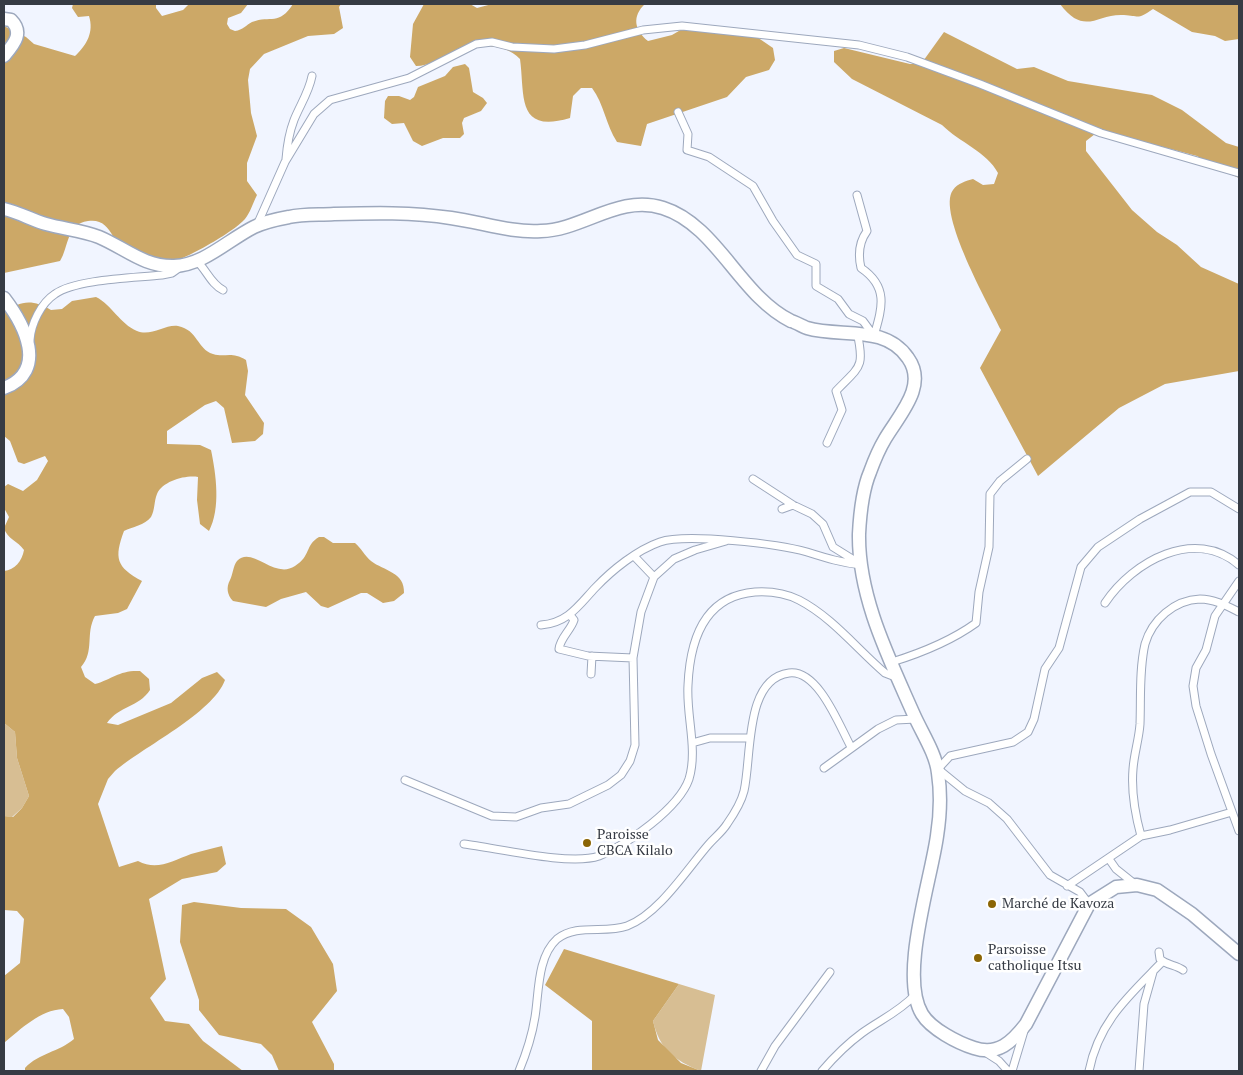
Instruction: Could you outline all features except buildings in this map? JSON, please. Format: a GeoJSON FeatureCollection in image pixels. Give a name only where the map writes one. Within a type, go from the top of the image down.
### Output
{"type":"FeatureCollection","features":[{"type":"Feature","properties":{"kind":"highway"},"geometry":{"type":"LineString","coordinates":[[4,19],[11,20],[18,30],[17,38],[4,56]]}},
{"type":"Feature","properties":{"kind":"highway"},"geometry":{"type":"LineString","coordinates":[[4,209],[46,224],[100,237],[134,258],[158,266],[181,266],[197,261],[257,225],[291,216],[386,212],[454,218],[525,232],[546,232],[564,228],[610,209],[640,205],[661,208],[682,217],[700,232],[752,290],[781,316],[807,328],[857,332],[874,336],[895,345],[907,355],[914,369],[916,380],[913,394],[882,444],[867,478],[862,504],[859,538],[867,596],[898,678],[938,769],[938,834],[914,954],[916,994],[922,1016],[956,1043],[984,1052],[1000,1049],[1013,1040],[1026,1024],[1089,904],[1116,887],[1137,885],[1157,890],[1192,914],[1239,954]]}},
{"type":"Feature","properties":{"kind":"highway"},"geometry":{"type":"LineString","coordinates":[[4,298],[18,317],[28,339],[29,355],[22,376],[4,388]]}},
{"type":"Feature","properties":{"kind":"street"},"geometry":{"type":"LineString","coordinates":[[257,225],[285,162],[314,114],[330,100],[409,78],[476,44],[492,42],[512,46],[554,49],[585,45],[643,30],[682,26],[859,45],[907,58],[980,84],[1101,133],[1239,172]]}},
{"type":"Feature","properties":{"kind":"street"},"geometry":{"type":"LineString","coordinates":[[285,162],[287,143],[294,119],[306,95],[312,76]]}},
{"type":"Feature","properties":{"kind":"street"},"geometry":{"type":"LineString","coordinates":[[678,112],[688,134],[687,150],[709,157],[753,186],[773,221],[797,255],[816,264],[816,286],[838,299],[849,314],[863,320],[874,336]]}},
{"type":"Feature","properties":{"kind":"street"},"geometry":{"type":"LineString","coordinates":[[857,195],[867,231],[862,237],[861,268],[873,276],[881,294],[881,311],[874,336]]}},
{"type":"Feature","properties":{"kind":"street"},"geometry":{"type":"LineString","coordinates":[[197,261],[208,273],[214,285],[224,290]]}},
{"type":"Feature","properties":{"kind":"street"},"geometry":{"type":"LineString","coordinates":[[29,355],[31,328],[41,310],[55,294],[90,283],[172,273],[181,266]]}},
{"type":"Feature","properties":{"kind":"street"},"geometry":{"type":"LineString","coordinates":[[827,443],[842,410],[836,391],[862,361],[857,332]]}},
{"type":"Feature","properties":{"kind":"street"},"geometry":{"type":"LineString","coordinates":[[892,662],[921,653],[961,634],[976,623],[979,592],[989,547],[990,494],[1000,481],[1027,459]]}},
{"type":"Feature","properties":{"kind":"street"},"geometry":{"type":"LineString","coordinates":[[753,479],[793,505],[812,514],[823,524],[833,547],[862,564]]}},
{"type":"Feature","properties":{"kind":"street"},"geometry":{"type":"LineString","coordinates":[[1089,904],[1080,892],[1050,875],[1007,819],[995,808],[965,791],[938,769],[950,756],[1013,742],[1028,732],[1034,719],[1046,669],[1058,648],[1064,631],[1073,590],[1081,567],[1098,548],[1140,519],[1190,492],[1211,492],[1239,509]]}},
{"type":"Feature","properties":{"kind":"street"},"geometry":{"type":"LineString","coordinates":[[782,509],[793,505]]}},
{"type":"Feature","properties":{"kind":"street"},"geometry":{"type":"LineString","coordinates":[[541,625],[558,622],[570,615],[595,588],[634,556],[660,542],[677,538],[726,541],[806,552],[841,563],[862,564]]}},
{"type":"Feature","properties":{"kind":"street"},"geometry":{"type":"LineString","coordinates":[[405,780],[492,816],[516,817],[542,808],[569,804],[589,796],[621,775],[630,761],[635,745],[633,658],[641,612],[654,576],[674,559],[695,550],[726,541]]}},
{"type":"Feature","properties":{"kind":"street"},"geometry":{"type":"LineString","coordinates":[[1105,603],[1115,587],[1132,573],[1150,560],[1168,554],[1201,548],[1214,550],[1230,557],[1239,565]]}},
{"type":"Feature","properties":{"kind":"street"},"geometry":{"type":"LineString","coordinates":[[634,556],[654,576]]}},
{"type":"Feature","properties":{"kind":"street"},"geometry":{"type":"LineString","coordinates":[[1239,581],[1222,603],[1209,632],[1206,650],[1196,668],[1193,686],[1196,706],[1239,831]]}},
{"type":"Feature","properties":{"kind":"street"},"geometry":{"type":"LineString","coordinates":[[464,844],[535,855],[578,858],[599,856],[654,822],[674,803],[689,779],[692,743],[689,726],[688,686],[693,644],[701,626],[714,608],[723,601],[735,596],[769,591],[785,594],[800,600],[824,616],[885,673],[898,678]]}},
{"type":"Feature","properties":{"kind":"street"},"geometry":{"type":"LineString","coordinates":[[1141,836],[1133,793],[1133,768],[1138,744],[1141,676],[1145,644],[1154,624],[1167,611],[1183,602],[1201,599],[1222,603],[1239,612]]}},
{"type":"Feature","properties":{"kind":"street"},"geometry":{"type":"LineString","coordinates":[[570,615],[574,620],[559,649],[565,652],[592,656],[633,658]]}},
{"type":"Feature","properties":{"kind":"street"},"geometry":{"type":"LineString","coordinates":[[591,674],[592,656]]}},
{"type":"Feature","properties":{"kind":"street"},"geometry":{"type":"LineString","coordinates":[[519,1071],[528,1049],[535,1018],[541,966],[557,940],[577,931],[626,926],[638,920],[670,892],[726,826],[744,792],[748,770],[750,738],[759,696],[766,684],[778,676],[802,673],[811,680],[824,696],[851,747]]}},
{"type":"Feature","properties":{"kind":"street"},"geometry":{"type":"LineString","coordinates":[[824,768],[878,729],[896,720],[916,719]]}},
{"type":"Feature","properties":{"kind":"street"},"geometry":{"type":"LineString","coordinates":[[692,743],[719,737],[750,738]]}},
{"type":"Feature","properties":{"kind":"street"},"geometry":{"type":"LineString","coordinates":[[1067,886],[1141,836],[1170,830],[1232,812]]}},
{"type":"Feature","properties":{"kind":"street"},"geometry":{"type":"LineString","coordinates":[[1109,859],[1116,870],[1137,885]]}},
{"type":"Feature","properties":{"kind":"street"},"geometry":{"type":"LineString","coordinates":[[1159,952],[1162,962]]}},
{"type":"Feature","properties":{"kind":"street"},"geometry":{"type":"LineString","coordinates":[[1162,962],[1178,966],[1183,970]]}},
{"type":"Feature","properties":{"kind":"street"},"geometry":{"type":"LineString","coordinates":[[1089,1071],[1098,1042],[1109,1020],[1127,996],[1162,962]]}},
{"type":"Feature","properties":{"kind":"street"},"geometry":{"type":"LineString","coordinates":[[761,1071],[775,1046],[830,972]]}},
{"type":"Feature","properties":{"kind":"street"},"geometry":{"type":"LineString","coordinates":[[1139,1071],[1144,1004],[1153,972]]}},
{"type":"Feature","properties":{"kind":"street"},"geometry":{"type":"LineString","coordinates":[[822,1071],[844,1047],[863,1032],[905,1006],[916,994]]}},
{"type":"Feature","properties":{"kind":"street"},"geometry":{"type":"LineString","coordinates":[[1012,1071],[1026,1024]]}},
{"type":"Feature","properties":{"kind":"street"},"geometry":{"type":"LineString","coordinates":[[984,1052],[999,1061],[1008,1071]]}},
{"type":"Feature","properties":{"kind":"shaded area"},"geometry":{"type":"Polygon","coordinates":[[[73,4],[156,4],[156,8],[162,16],[183,10],[189,4],[248,4],[241,13],[228,18],[227,24],[230,29],[235,31],[242,29],[252,22],[279,18],[293,4],[341,4],[339,7],[343,28],[334,34],[308,36],[264,54],[250,69],[248,80],[251,113],[257,136],[247,163],[247,181],[257,195],[250,211],[239,225],[204,247],[178,260],[158,266],[129,256],[119,247],[108,228],[96,221],[88,221],[81,223],[72,231],[60,261],[4,273],[4,26],[26,37],[34,44],[75,56],[86,43],[91,27],[89,16],[78,17],[72,8],[73,4]]]}},
{"type":"Feature","properties":{"kind":"shaded area"},"geometry":{"type":"Polygon","coordinates":[[[424,4],[470,4],[477,8],[492,4],[645,4],[638,13],[636,23],[643,37],[648,41],[672,35],[684,28],[754,35],[773,48],[775,60],[769,70],[746,77],[727,97],[647,124],[641,146],[617,142],[592,88],[581,88],[573,96],[570,118],[553,122],[540,121],[532,116],[524,98],[520,59],[505,49],[476,46],[449,54],[429,64],[416,66],[410,57],[413,24],[424,4]]]}},
{"type":"Feature","properties":{"kind":"shaded area"},"geometry":{"type":"Polygon","coordinates":[[[1060,4],[1239,4],[1239,39],[1225,41],[1215,36],[1192,32],[1153,9],[1144,15],[1115,15],[1084,21],[1069,14],[1060,4]]]}},
{"type":"Feature","properties":{"kind":"shaded area"},"geometry":{"type":"Polygon","coordinates":[[[944,32],[1017,69],[1034,67],[1068,81],[1152,95],[1182,110],[1226,143],[1239,147],[1239,178],[1218,169],[1197,156],[1129,138],[1095,134],[1086,141],[1086,151],[1132,210],[1157,232],[1177,245],[1201,267],[1239,284],[1239,371],[1165,384],[1119,408],[1038,476],[980,368],[1001,330],[966,260],[952,218],[950,201],[955,188],[973,179],[983,185],[994,184],[998,173],[980,153],[942,125],[852,79],[834,62],[834,51],[844,48],[910,64],[921,64],[944,32]]]}},
{"type":"Feature","properties":{"kind":"shaded area"},"geometry":{"type":"Polygon","coordinates":[[[465,64],[469,68],[473,92],[487,103],[481,111],[464,118],[462,123],[464,134],[460,138],[443,138],[422,146],[413,141],[404,123],[392,124],[384,118],[385,101],[388,96],[399,96],[410,100],[414,97],[418,87],[445,76],[453,67],[465,64]]]}},
{"type":"Feature","properties":{"kind":"shaded area"},"geometry":{"type":"Polygon","coordinates":[[[96,297],[102,300],[126,324],[137,331],[153,332],[178,326],[190,331],[208,352],[217,355],[232,355],[246,360],[248,371],[245,395],[264,423],[263,434],[255,441],[232,443],[224,408],[216,401],[205,405],[167,431],[167,444],[200,445],[211,450],[216,491],[213,522],[209,531],[200,524],[197,500],[198,477],[175,480],[160,489],[151,517],[142,524],[124,531],[119,548],[118,555],[122,566],[142,581],[127,609],[118,613],[95,616],[92,623],[88,655],[81,667],[85,677],[95,684],[121,673],[133,671],[140,671],[149,679],[150,690],[145,696],[117,713],[107,723],[118,725],[171,703],[202,678],[217,672],[225,680],[207,705],[115,771],[108,779],[98,804],[119,867],[138,861],[152,865],[164,864],[191,854],[222,846],[226,864],[217,872],[182,879],[149,899],[166,979],[150,998],[165,1021],[189,1024],[203,1041],[243,1071],[25,1071],[25,1068],[36,1059],[74,1039],[69,1017],[63,1009],[46,1013],[39,1017],[24,1026],[4,1043],[4,976],[20,963],[24,919],[17,911],[4,910],[4,816],[13,817],[22,808],[29,796],[17,758],[15,732],[4,723],[4,571],[11,569],[17,564],[22,558],[24,550],[5,532],[4,528],[9,517],[4,508],[4,487],[8,484],[23,491],[37,480],[48,461],[45,456],[24,464],[18,462],[10,441],[4,436],[4,313],[21,303],[38,304],[51,310],[62,309],[72,301],[96,297]]]}},
{"type":"Feature","properties":{"kind":"shaded area"},"geometry":{"type":"Polygon","coordinates":[[[319,537],[324,537],[333,543],[355,543],[371,561],[397,576],[401,581],[404,593],[394,601],[383,603],[367,593],[361,593],[328,608],[321,606],[306,592],[281,599],[266,607],[233,601],[231,599],[228,594],[228,585],[237,561],[243,557],[249,557],[279,569],[287,569],[295,566],[304,558],[312,544],[319,537]]]}},
{"type":"Feature","properties":{"kind":"shaded area"},"geometry":{"type":"Polygon","coordinates":[[[4,723],[15,732],[17,758],[29,796],[22,808],[12,817],[4,816],[4,723]]]}},
{"type":"Feature","properties":{"kind":"shaded area"},"geometry":{"type":"Polygon","coordinates":[[[194,902],[241,908],[286,909],[311,927],[333,964],[337,991],[312,1022],[334,1064],[334,1071],[279,1071],[272,1055],[261,1044],[219,1035],[199,1010],[199,1000],[180,942],[182,905],[194,902]]]}},
{"type":"Feature","properties":{"kind":"shaded area"},"geometry":{"type":"Polygon","coordinates":[[[564,949],[679,984],[653,1021],[658,1040],[681,1063],[701,1071],[592,1071],[592,1021],[545,985],[564,949]]]}},
{"type":"Feature","properties":{"kind":"shaded area"},"geometry":{"type":"Polygon","coordinates":[[[679,984],[715,995],[701,1071],[683,1063],[664,1047],[653,1021],[679,984]]]}},
{"type":"Feature","properties":{"kind":"place","name":"Paroisse CBCA Kilalo"},"geometry":{"type":"Point","coordinates":[587,843]}},
{"type":"Feature","properties":{"kind":"place","name":"Marché de Kavoza"},"geometry":{"type":"Point","coordinates":[992,904]}},
{"type":"Feature","properties":{"kind":"place","name":"Parsoisse catholique Itsu"},"geometry":{"type":"Point","coordinates":[978,958]}}]}
